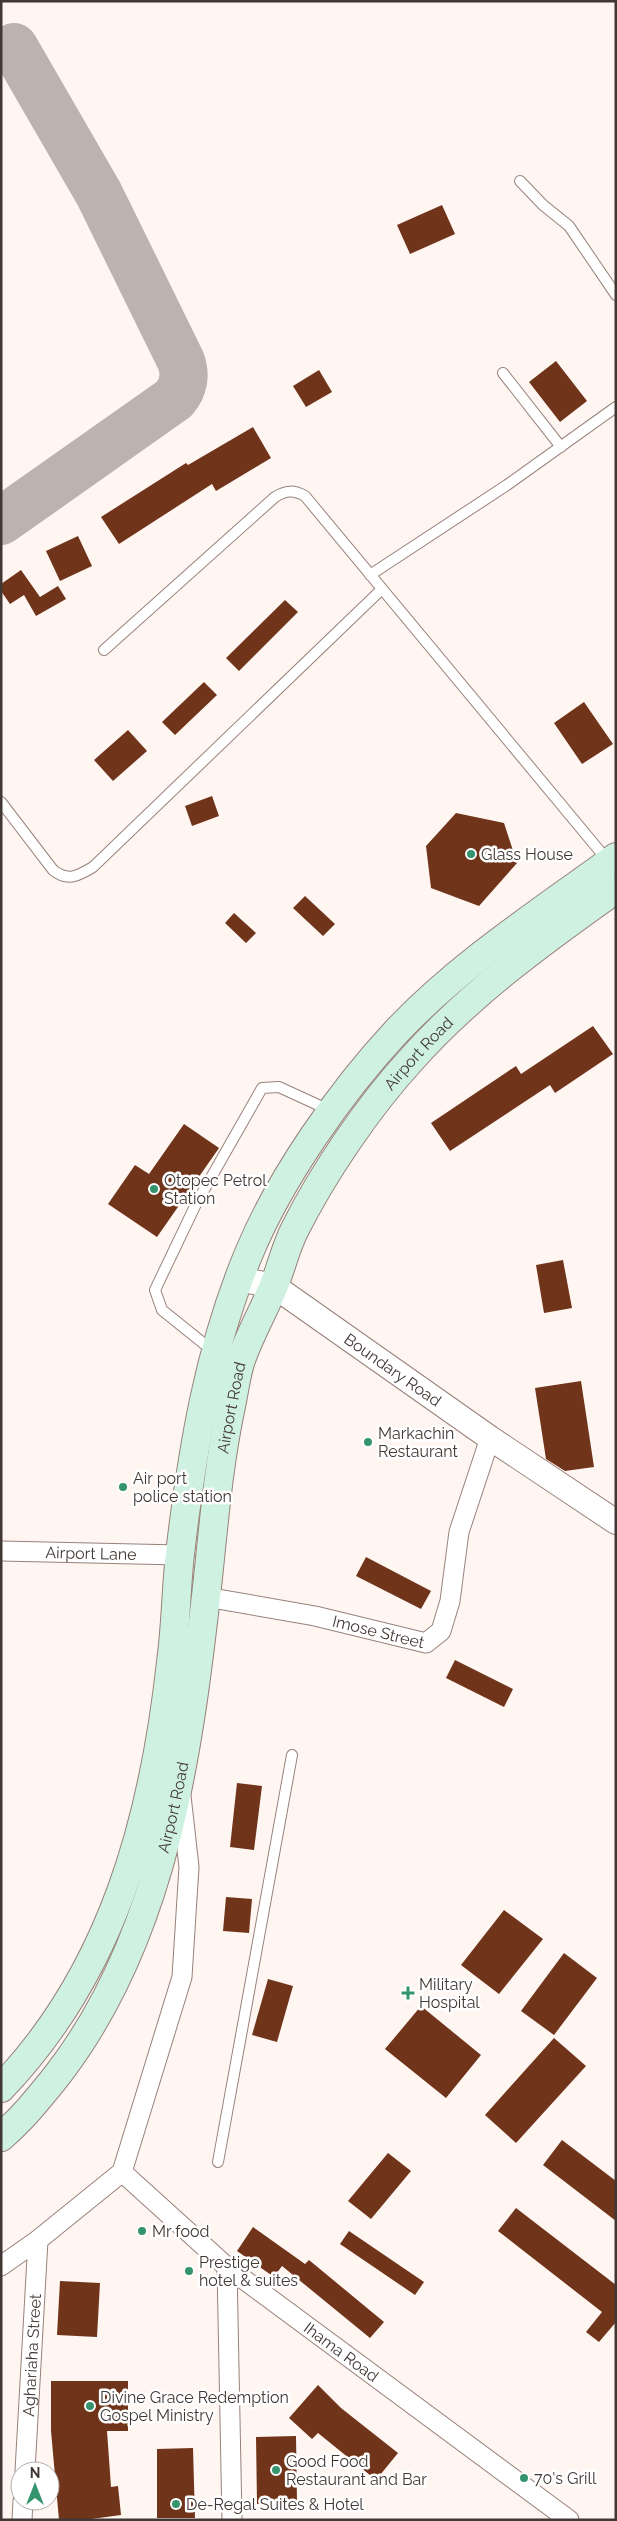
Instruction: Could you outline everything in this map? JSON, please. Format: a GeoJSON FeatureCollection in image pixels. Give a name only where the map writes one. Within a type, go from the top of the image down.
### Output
{"type":"FeatureCollection","features":[{"type":"Feature","properties":{"kind":"main road","name":"Airport Road"},"geometry":{"type":"LineString","coordinates":[[1,2137],[22,2120],[81,2045],[116,1977],[147,1902],[166,1844],[172,1662],[180,1555],[195,1448],[222,1324],[250,1252],[276,1199],[350,1086],[397,1031],[434,996],[502,940],[612,859]]}},
{"type":"Feature","properties":{"kind":"main road","name":"Airport Road"},"geometry":{"type":"LineString","coordinates":[[1,2088],[28,2060],[79,1983],[113,1916],[167,1773],[189,1728],[223,1444],[238,1372],[274,1286],[294,1230],[369,1113],[410,1060],[474,999],[553,933],[616,889]]}},
{"type":"Feature","properties":{"kind":"street","name":"Boundary Road"},"geometry":{"type":"LineString","coordinates":[[239,1279],[274,1286],[490,1438],[616,1522]]}},
{"type":"Feature","properties":{"kind":"street","name":"Imose Street"},"geometry":{"type":"LineString","coordinates":[[206,1597],[314,1616],[426,1643],[440,1631],[450,1601],[459,1532],[490,1438]]}},
{"type":"Feature","properties":{"kind":"street","name":"Airport Lane"},"geometry":{"type":"LineString","coordinates":[[1,1551],[180,1555]]}},
{"type":"Feature","properties":{"kind":"street"},"geometry":{"type":"LineString","coordinates":[[1,2266],[38,2240],[122,2172],[182,1977],[189,1867],[167,1773]]}},
{"type":"Feature","properties":{"kind":"street","name":"Ihama Road"},"geometry":{"type":"LineString","coordinates":[[122,2172],[227,2267],[569,2520]]}},
{"type":"Feature","properties":{"kind":"street","name":"Aghariaha Street"},"geometry":{"type":"LineString","coordinates":[[26,2461],[38,2240]]}},
{"type":"Feature","properties":{"kind":"street"},"geometry":{"type":"LineString","coordinates":[[227,2267],[232,2520]]}},
{"type":"Feature","properties":{"kind":"lane"},"geometry":{"type":"LineString","coordinates":[[520,181],[543,205],[569,226],[616,295]]}},
{"type":"Feature","properties":{"kind":"lane"},"geometry":{"type":"LineString","coordinates":[[503,373],[561,447]]}},
{"type":"Feature","properties":{"kind":"lane"},"geometry":{"type":"LineString","coordinates":[[370,575],[507,485],[616,407]]}},
{"type":"Feature","properties":{"kind":"lane"},"geometry":{"type":"LineString","coordinates":[[104,650],[281,493],[298,492],[305,496],[612,859]]}},
{"type":"Feature","properties":{"kind":"lane"},"geometry":{"type":"LineString","coordinates":[[1,802],[52,870],[64,877],[80,875],[93,867],[382,589]]}},
{"type":"Feature","properties":{"kind":"lane"},"geometry":{"type":"LineString","coordinates":[[215,1353],[162,1310],[155,1290],[196,1204],[262,1088],[279,1088],[333,1112]]}},
{"type":"Feature","properties":{"kind":"lane"},"geometry":{"type":"LineString","coordinates":[[218,2162],[292,1755]]}},
{"type":"Feature","properties":{"kind":"building"},"geometry":{"type":"Polygon","coordinates":[[[442,205],[455,234],[410,254],[397,225],[442,205]]]}},
{"type":"Feature","properties":{"kind":"building"},"geometry":{"type":"Polygon","coordinates":[[[556,361],[587,401],[560,422],[529,382],[556,361]]]}},
{"type":"Feature","properties":{"kind":"building"},"geometry":{"type":"Polygon","coordinates":[[[319,370],[332,392],[306,407],[293,386],[319,370]]]}},
{"type":"Feature","properties":{"kind":"building"},"geometry":{"type":"Polygon","coordinates":[[[253,427],[271,458],[216,491],[212,484],[119,544],[101,517],[186,463],[188,465],[253,427]]]}},
{"type":"Feature","properties":{"kind":"building"},"geometry":{"type":"Polygon","coordinates":[[[78,536],[92,566],[60,581],[46,551],[78,536]]]}},
{"type":"Feature","properties":{"kind":"building"},"geometry":{"type":"Polygon","coordinates":[[[21,570],[40,597],[58,586],[66,599],[36,616],[24,595],[10,604],[1,591],[1,584],[21,570]]]}},
{"type":"Feature","properties":{"kind":"building"},"geometry":{"type":"Polygon","coordinates":[[[285,600],[298,612],[239,671],[226,658],[285,600]]]}},
{"type":"Feature","properties":{"kind":"building"},"geometry":{"type":"Polygon","coordinates":[[[204,682],[217,695],[175,735],[162,722],[204,682]]]}},
{"type":"Feature","properties":{"kind":"building"},"geometry":{"type":"Polygon","coordinates":[[[584,702],[613,744],[582,764],[554,723],[584,702]]]}},
{"type":"Feature","properties":{"kind":"building"},"geometry":{"type":"Polygon","coordinates":[[[128,730],[147,751],[113,781],[94,760],[128,730]]]}},
{"type":"Feature","properties":{"kind":"building"},"geometry":{"type":"Polygon","coordinates":[[[212,796],[219,816],[192,826],[185,806],[212,796]]]}},
{"type":"Feature","properties":{"kind":"building","name":"Glass House"},"geometry":{"type":"Polygon","coordinates":[[[456,813],[504,823],[517,863],[479,906],[431,888],[426,846],[456,813]]]}},
{"type":"Feature","properties":{"kind":"building"},"geometry":{"type":"Polygon","coordinates":[[[305,896],[335,924],[323,936],[293,908],[305,896]]]}},
{"type":"Feature","properties":{"kind":"building"},"geometry":{"type":"Polygon","coordinates":[[[234,913],[256,933],[246,943],[225,923],[234,913]]]}},
{"type":"Feature","properties":{"kind":"building"},"geometry":{"type":"Polygon","coordinates":[[[593,1026],[613,1054],[555,1093],[550,1085],[450,1151],[431,1123],[516,1066],[521,1074],[593,1026]]]}},
{"type":"Feature","properties":{"kind":"building","name":"Otopec Petrol Station"},"geometry":{"type":"Polygon","coordinates":[[[184,1124],[219,1148],[157,1237],[108,1204],[135,1165],[149,1174],[184,1124]]]}},
{"type":"Feature","properties":{"kind":"building"},"geometry":{"type":"Polygon","coordinates":[[[563,1260],[572,1308],[544,1313],[536,1265],[563,1260]]]}},
{"type":"Feature","properties":{"kind":"building"},"geometry":{"type":"Polygon","coordinates":[[[581,1381],[594,1467],[565,1471],[546,1459],[535,1388],[581,1381]]]}},
{"type":"Feature","properties":{"kind":"building"},"geometry":{"type":"Polygon","coordinates":[[[366,1557],[431,1591],[421,1609],[356,1576],[366,1557]]]}},
{"type":"Feature","properties":{"kind":"building"},"geometry":{"type":"Polygon","coordinates":[[[455,1660],[513,1689],[504,1707],[446,1678],[455,1660]]]}},
{"type":"Feature","properties":{"kind":"building"},"geometry":{"type":"Polygon","coordinates":[[[237,1783],[262,1786],[254,1850],[230,1847],[237,1783]]]}},
{"type":"Feature","properties":{"kind":"building"},"geometry":{"type":"Polygon","coordinates":[[[226,1897],[252,1899],[249,1933],[223,1931],[226,1897]]]}},
{"type":"Feature","properties":{"kind":"building"},"geometry":{"type":"Polygon","coordinates":[[[504,1910],[543,1939],[499,1994],[461,1965],[504,1910]]]}},
{"type":"Feature","properties":{"kind":"building"},"geometry":{"type":"Polygon","coordinates":[[[564,1953],[597,1978],[554,2035],[521,2011],[564,1953]]]}},
{"type":"Feature","properties":{"kind":"building"},"geometry":{"type":"Polygon","coordinates":[[[268,1979],[293,1986],[277,2042],[252,2035],[268,1979]]]}},
{"type":"Feature","properties":{"kind":"building"},"geometry":{"type":"Polygon","coordinates":[[[421,2006],[481,2055],[446,2098],[385,2049],[421,2006]]]}},
{"type":"Feature","properties":{"kind":"building"},"geometry":{"type":"Polygon","coordinates":[[[554,2038],[586,2066],[516,2143],[485,2115],[554,2038]]]}},
{"type":"Feature","properties":{"kind":"building"},"geometry":{"type":"Polygon","coordinates":[[[562,2140],[616,2181],[616,2221],[543,2165],[562,2140]]]}},
{"type":"Feature","properties":{"kind":"building"},"geometry":{"type":"Polygon","coordinates":[[[388,2153],[411,2171],[371,2219],[348,2201],[388,2153]]]}},
{"type":"Feature","properties":{"kind":"building"},"geometry":{"type":"Polygon","coordinates":[[[516,2208],[616,2285],[616,2322],[599,2342],[586,2332],[602,2312],[498,2231],[516,2208]]]}},
{"type":"Feature","properties":{"kind":"building"},"geometry":{"type":"Polygon","coordinates":[[[253,2227],[305,2264],[309,2260],[384,2322],[370,2338],[282,2266],[274,2277],[237,2251],[253,2227]]]}},
{"type":"Feature","properties":{"kind":"building"},"geometry":{"type":"Polygon","coordinates":[[[349,2231],[424,2282],[415,2295],[340,2244],[349,2231]]]}},
{"type":"Feature","properties":{"kind":"building"},"geometry":{"type":"Polygon","coordinates":[[[60,2281],[100,2283],[97,2337],[57,2335],[60,2281]]]}},
{"type":"Feature","properties":{"kind":"building"},"geometry":{"type":"Polygon","coordinates":[[[51,2381],[128,2381],[128,2431],[107,2431],[111,2487],[118,2486],[121,2515],[84,2520],[59,2520],[60,2461],[54,2461],[51,2431],[51,2381]]]}},
{"type":"Feature","properties":{"kind":"building"},"geometry":{"type":"Polygon","coordinates":[[[318,2385],[341,2408],[398,2453],[376,2480],[318,2433],[312,2439],[289,2418],[318,2385]]]}},
{"type":"Feature","properties":{"kind":"building","name":"Good Food Restaurant and Bar"},"geometry":{"type":"Polygon","coordinates":[[[296,2436],[297,2503],[257,2504],[256,2437],[296,2436]]]}},
{"type":"Feature","properties":{"kind":"building"},"geometry":{"type":"Polygon","coordinates":[[[193,2448],[195,2518],[157,2518],[157,2449],[193,2448]]]}},
{"type":"Feature","properties":{"kind":"taxiway"},"geometry":{"type":"LineString","coordinates":[[1,521],[174,399],[182,386],[184,376],[181,361],[99,194],[14,47]]}},
{"type":"Feature","properties":{"kind":"place","name":"Glass House"},"geometry":{"type":"Point","coordinates":[471,854]}},
{"type":"Feature","properties":{"kind":"place","name":"Otopec Petrol Station"},"geometry":{"type":"Point","coordinates":[154,1189]}},
{"type":"Feature","properties":{"kind":"place","name":"Markachin Restaurant"},"geometry":{"type":"Point","coordinates":[368,1442]}},
{"type":"Feature","properties":{"kind":"place","name":"Air port police station"},"geometry":{"type":"Point","coordinates":[123,1487]}},
{"type":"Feature","properties":{"kind":"place","name":"Military Hospital"},"geometry":{"type":"Point","coordinates":[408,1993]}},
{"type":"Feature","properties":{"kind":"place","name":"Mr food"},"geometry":{"type":"Point","coordinates":[142,2231]}},
{"type":"Feature","properties":{"kind":"place","name":"Prestige hotel & suites"},"geometry":{"type":"Point","coordinates":[189,2271]}},
{"type":"Feature","properties":{"kind":"place","name":"Divine Grace Redemption Gospel Ministry"},"geometry":{"type":"Point","coordinates":[90,2406]}},
{"type":"Feature","properties":{"kind":"place","name":"Good Food Restaurant and Bar"},"geometry":{"type":"Point","coordinates":[276,2470]}},
{"type":"Feature","properties":{"kind":"place","name":"70's Grill"},"geometry":{"type":"Point","coordinates":[524,2478]}},
{"type":"Feature","properties":{"kind":"place","name":"De-Regal Suites & Hotel"},"geometry":{"type":"Point","coordinates":[176,2504]}}]}
